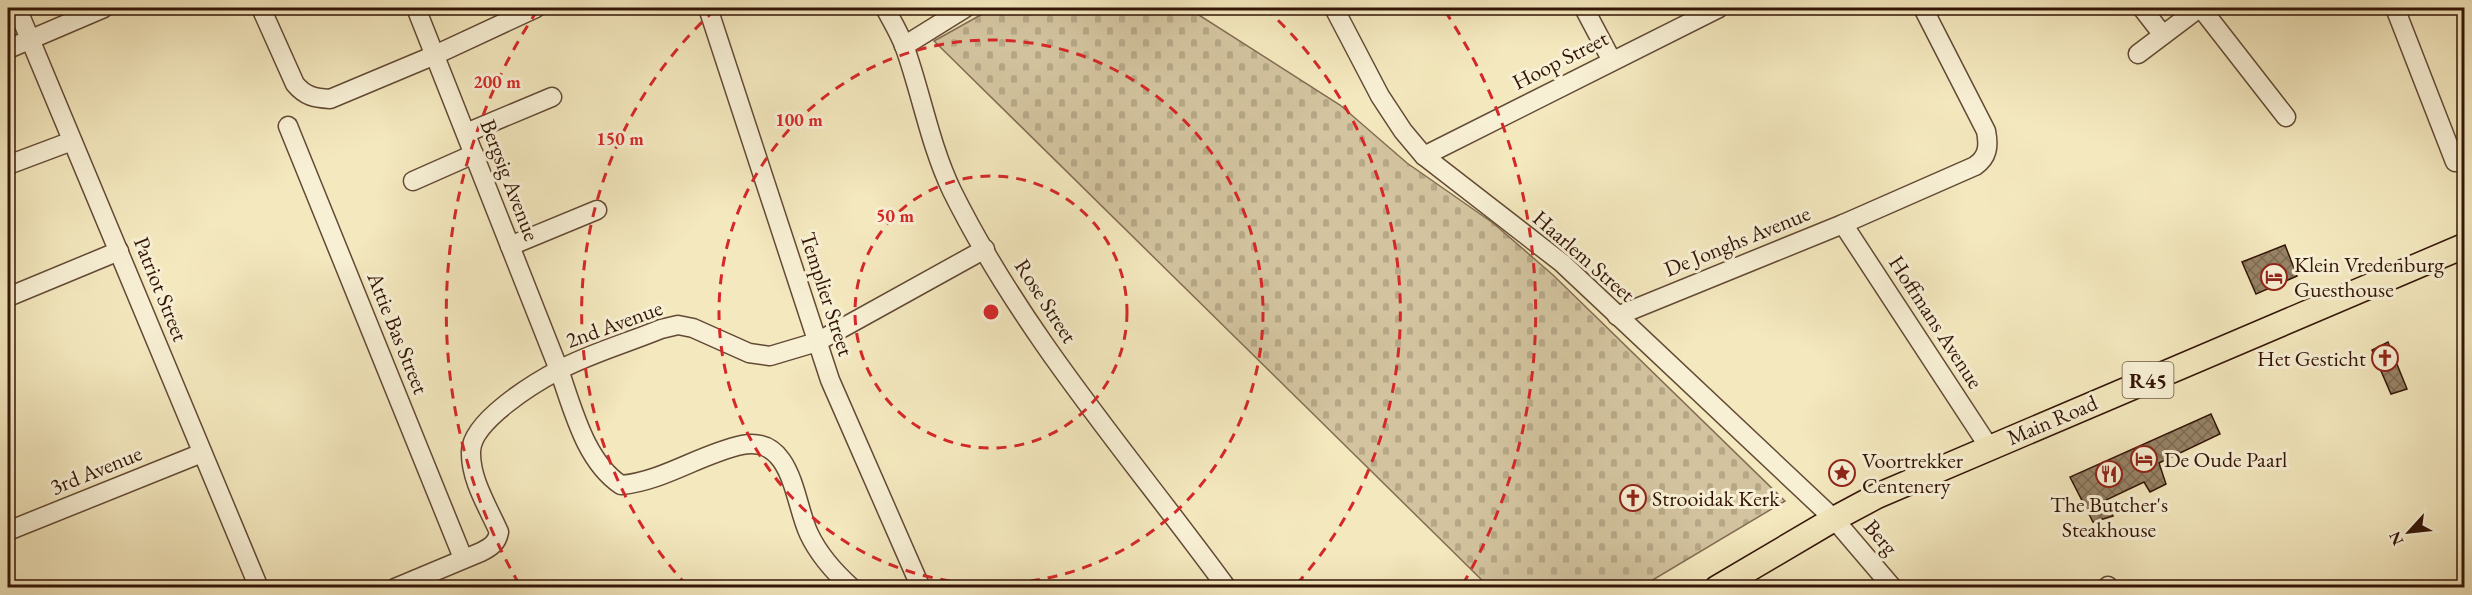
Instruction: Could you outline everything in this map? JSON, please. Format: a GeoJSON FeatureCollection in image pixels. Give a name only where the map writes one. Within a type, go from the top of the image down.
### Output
{"type":"FeatureCollection","features":[{"type":"Feature","properties":{"kind":"main road","name":"Main Road"},"geometry":{"type":"LineString","coordinates":[[1717,588],[1877,496],[2464,246]]}},
{"type":"Feature","properties":{"kind":"street"},"geometry":{"type":"LineString","coordinates":[[8,12],[17,8]]}},
{"type":"Feature","properties":{"kind":"street","name":"Patriot Street"},"geometry":{"type":"LineString","coordinates":[[17,8],[259,588]]}},
{"type":"Feature","properties":{"kind":"street"},"geometry":{"type":"LineString","coordinates":[[8,49],[104,8]]}},
{"type":"Feature","properties":{"kind":"street"},"geometry":{"type":"LineString","coordinates":[[261,8],[295,84],[303,93],[315,98],[330,99],[435,55],[537,8]]}},
{"type":"Feature","properties":{"kind":"street","name":"Bergsig Avenue"},"geometry":{"type":"LineString","coordinates":[[416,8],[559,370],[576,419],[594,455],[610,478],[621,485],[640,483],[743,445],[764,445],[784,463],[793,482],[808,532],[821,556],[852,588]]}},
{"type":"Feature","properties":{"kind":"street","name":"Templier Street"},"geometry":{"type":"LineString","coordinates":[[708,8],[816,342],[849,428],[921,588]]}},
{"type":"Feature","properties":{"kind":"street","name":"Rose Street"},"geometry":{"type":"LineString","coordinates":[[885,8],[904,46],[931,142],[952,191],[985,249],[1036,331],[1096,418],[1227,588]]}},
{"type":"Feature","properties":{"kind":"street"},"geometry":{"type":"LineString","coordinates":[[904,46],[965,8]]}},
{"type":"Feature","properties":{"kind":"street","name":"Haarlem Street"},"geometry":{"type":"LineString","coordinates":[[1334,8],[1380,96],[1402,131],[1424,156],[1562,264],[1834,519]]}},
{"type":"Feature","properties":{"kind":"street"},"geometry":{"type":"LineString","coordinates":[[1584,8],[1612,61]]}},
{"type":"Feature","properties":{"kind":"street","name":"Hoop Street"},"geometry":{"type":"LineString","coordinates":[[1424,156],[1719,8]]}},
{"type":"Feature","properties":{"kind":"street","name":"De Jonghs Avenue"},"geometry":{"type":"LineString","coordinates":[[1617,316],[1843,224],[1975,166],[1986,154],[1988,141],[1986,131],[1923,8]]}},
{"type":"Feature","properties":{"kind":"street"},"geometry":{"type":"LineString","coordinates":[[2142,8],[2163,35]]}},
{"type":"Feature","properties":{"kind":"street"},"geometry":{"type":"LineString","coordinates":[[2138,54],[2200,8],[2286,117]]}},
{"type":"Feature","properties":{"kind":"street"},"geometry":{"type":"LineString","coordinates":[[2395,8],[2455,162]]}},
{"type":"Feature","properties":{"kind":"street"},"geometry":{"type":"LineString","coordinates":[[466,133],[552,97]]}},
{"type":"Feature","properties":{"kind":"street","name":"Attie Bas Street"},"geometry":{"type":"LineString","coordinates":[[288,126],[464,558]]}},
{"type":"Feature","properties":{"kind":"street"},"geometry":{"type":"LineString","coordinates":[[8,165],[72,141]]}},
{"type":"Feature","properties":{"kind":"street"},"geometry":{"type":"LineString","coordinates":[[413,181],[474,154]]}},
{"type":"Feature","properties":{"kind":"street"},"geometry":{"type":"LineString","coordinates":[[510,246],[597,210]]}},
{"type":"Feature","properties":{"kind":"street","name":"Hoffmans Avenue"},"geometry":{"type":"LineString","coordinates":[[1843,224],[1989,447]]}},
{"type":"Feature","properties":{"kind":"street","name":"2nd Avenue"},"geometry":{"type":"LineString","coordinates":[[395,588],[492,546],[498,539],[499,532],[471,470],[471,448],[479,429],[517,397],[559,370],[661,329],[678,325],[693,328],[748,353],[770,356],[816,342],[985,249]]}},
{"type":"Feature","properties":{"kind":"street"},"geometry":{"type":"LineString","coordinates":[[8,297],[119,251]]}},
{"type":"Feature","properties":{"kind":"street","name":"3rd Avenue"},"geometry":{"type":"LineString","coordinates":[[8,531],[202,453]]}},
{"type":"Feature","properties":{"kind":"street","name":"Berg"},"geometry":{"type":"LineString","coordinates":[[1834,519],[1893,588]]}},
{"type":"Feature","properties":{"kind":"green space"},"geometry":{"type":"Polygon","coordinates":[[[993,8],[1188,8],[1340,105],[1407,163],[1493,223],[1553,275],[1785,501],[1641,587],[1489,587],[934,41],[993,8]]]}},
{"type":"Feature","properties":{"kind":"building"},"geometry":{"type":"Polygon","coordinates":[[[2285,245],[2297,276],[2256,294],[2242,262],[2285,245]]]}},
{"type":"Feature","properties":{"kind":"building"},"geometry":{"type":"Polygon","coordinates":[[[2388,342],[2407,389],[2391,394],[2372,350],[2388,342]]]}},
{"type":"Feature","properties":{"kind":"building"},"geometry":{"type":"Polygon","coordinates":[[[2211,414],[2220,434],[2159,463],[2166,484],[2150,492],[2144,482],[2106,500],[2113,516],[2093,522],[2070,477],[2211,414]]]}},
{"type":"Feature","properties":{"kind":"place","name":"Klein Vredenburg Guesthouse"},"geometry":{"type":"Point","coordinates":[2274,277]}},
{"type":"Feature","properties":{"kind":"place","name":"Het Gesticht"},"geometry":{"type":"Point","coordinates":[2385,358]}},
{"type":"Feature","properties":{"kind":"place","name":"De Oude Paarl"},"geometry":{"type":"Point","coordinates":[2144,459]}},
{"type":"Feature","properties":{"kind":"place","name":"Voortrekker Centenery"},"geometry":{"type":"Point","coordinates":[1842,473]}},
{"type":"Feature","properties":{"kind":"place","name":"The Butcher's Steakhouse"},"geometry":{"type":"Point","coordinates":[2109,474]}},
{"type":"Feature","properties":{"kind":"place","name":"Strooidak Kerk"},"geometry":{"type":"Point","coordinates":[1633,498]}}]}
